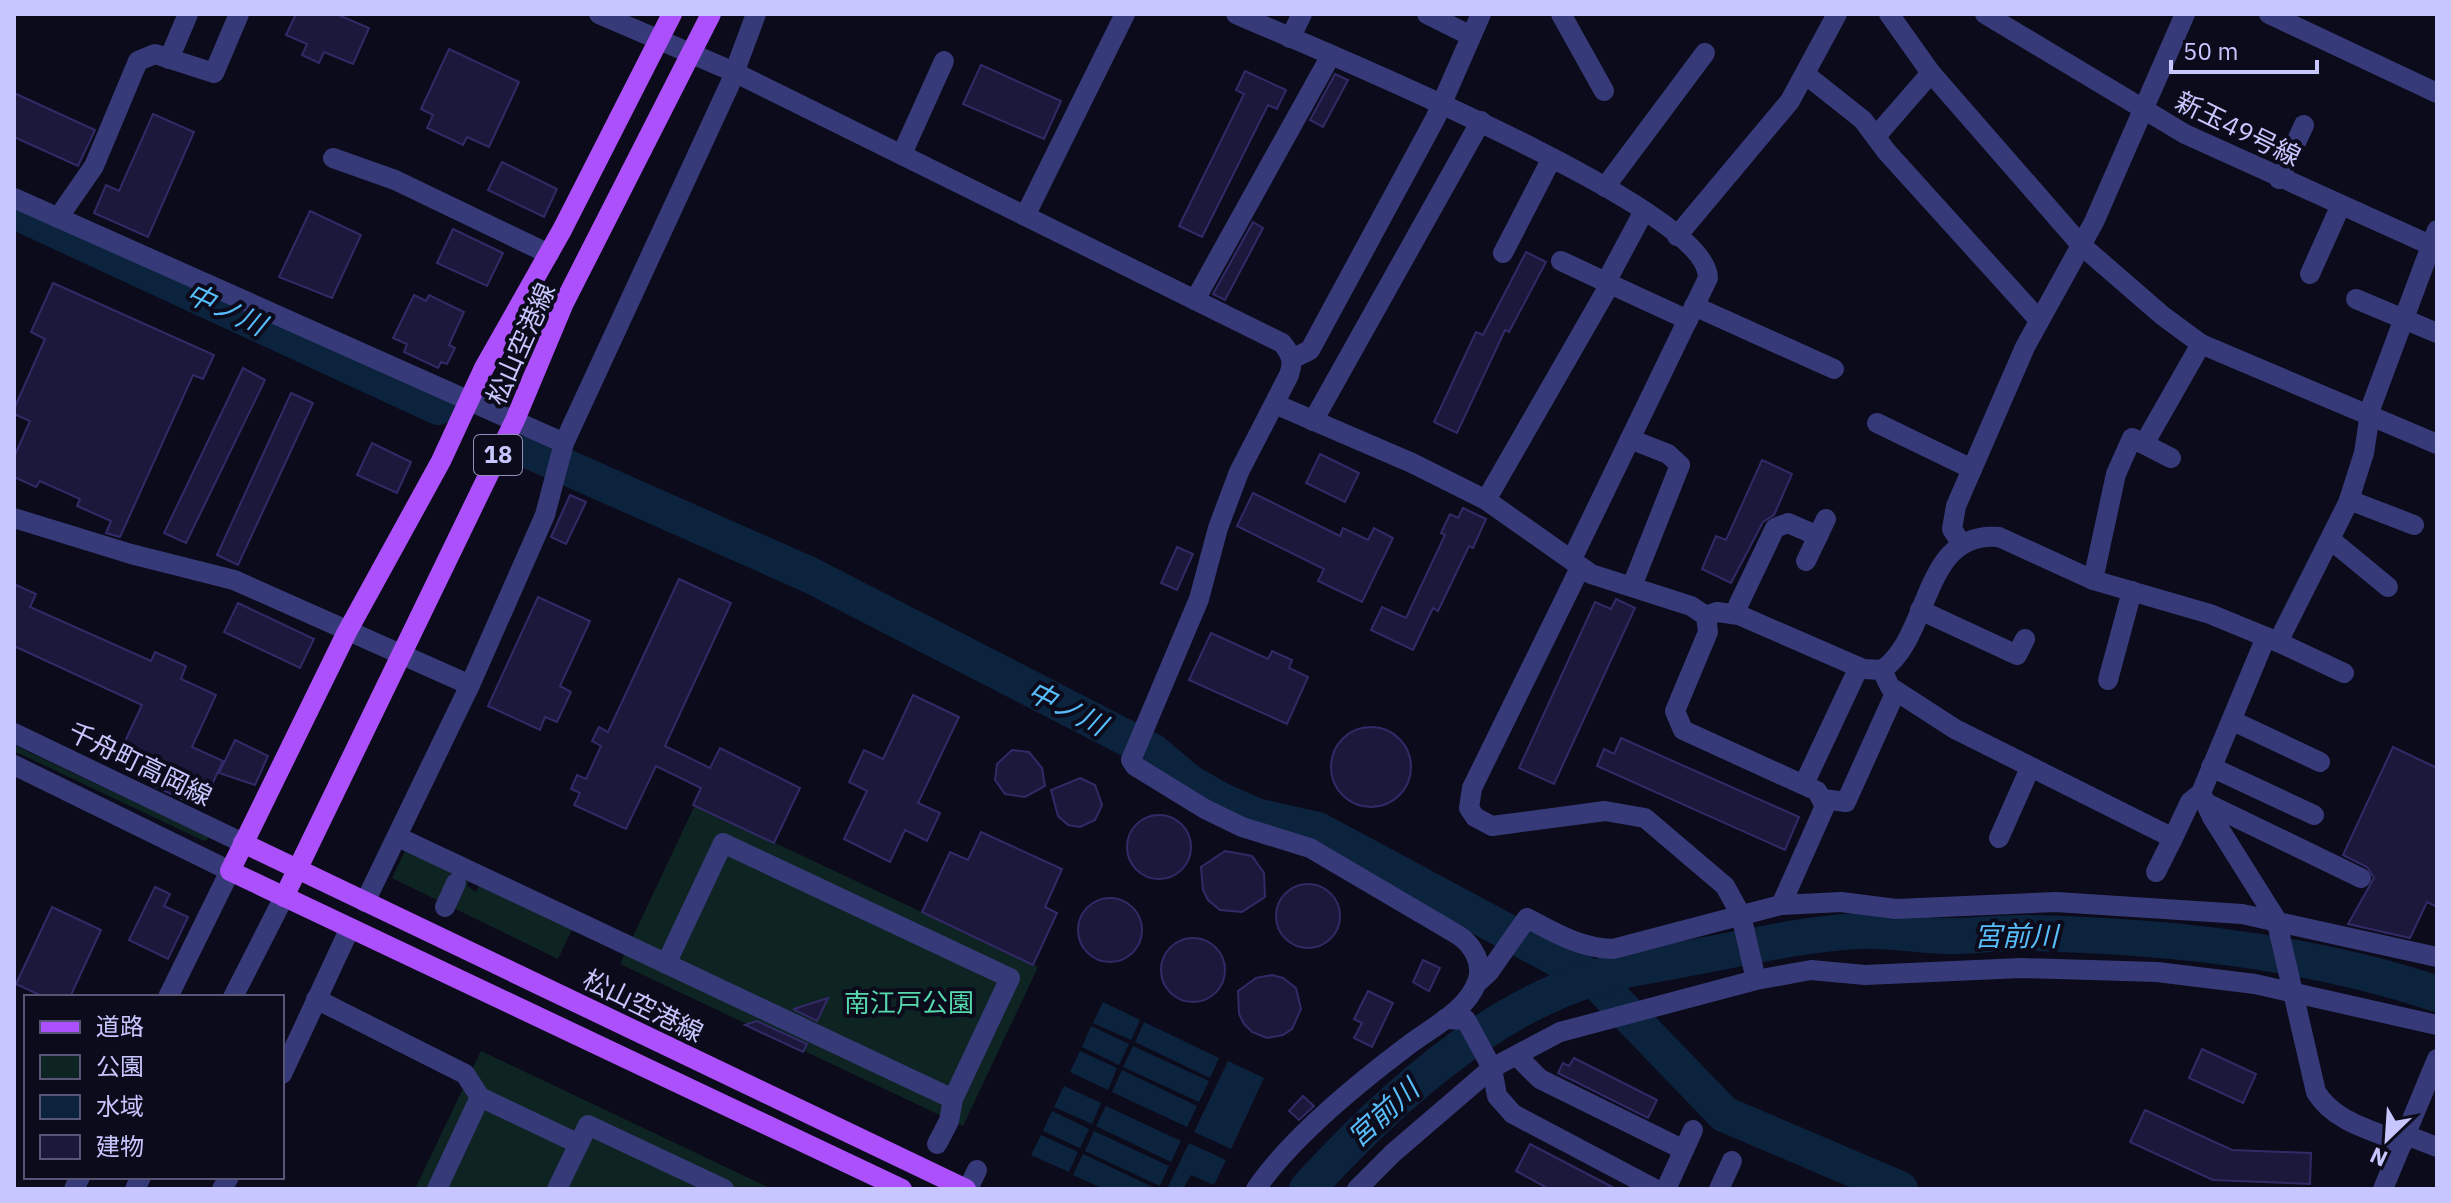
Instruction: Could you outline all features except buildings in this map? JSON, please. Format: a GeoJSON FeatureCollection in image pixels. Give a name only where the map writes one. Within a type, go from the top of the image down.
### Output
{"type":"FeatureCollection","features":[{"type":"Feature","properties":{"kind":"main road","name":"松山空港線"},"geometry":{"type":"LineString","coordinates":[[672,14],[549,254],[519,302],[347,632],[230,871],[902,1189]]}},
{"type":"Feature","properties":{"kind":"main road","name":"松山空港線"},"geometry":{"type":"LineString","coordinates":[[284,897],[515,420],[564,303],[711,14]]}},
{"type":"Feature","properties":{"kind":"main road","name":"松山空港線"},"geometry":{"type":"LineString","coordinates":[[243,843],[967,1189]]}},
{"type":"Feature","properties":{"kind":"street"},"geometry":{"type":"LineString","coordinates":[[169,59],[188,14]]}},
{"type":"Feature","properties":{"kind":"street"},"geometry":{"type":"LineString","coordinates":[[58,218],[94,166],[138,61],[155,54],[214,73],[239,14]]}},
{"type":"Feature","properties":{"kind":"street"},"geometry":{"type":"LineString","coordinates":[[599,14],[690,56],[734,72],[1282,343],[1292,359]]}},
{"type":"Feature","properties":{"kind":"street"},"geometry":{"type":"LineString","coordinates":[[365,902],[404,840],[545,515],[560,457],[734,72],[756,14]]}},
{"type":"Feature","properties":{"kind":"street"},"geometry":{"type":"LineString","coordinates":[[1025,216],[1125,14]]}},
{"type":"Feature","properties":{"kind":"street"},"geometry":{"type":"LineString","coordinates":[[1236,14],[1442,103],[1552,158],[1644,211],[1677,236],[1708,270],[1472,788],[1469,808],[1475,817],[1492,826],[1605,811],[1645,818],[1725,886],[1742,920],[1755,976]]}},
{"type":"Feature","properties":{"kind":"street"},"geometry":{"type":"LineString","coordinates":[[1290,38],[1302,14]]}},
{"type":"Feature","properties":{"kind":"street"},"geometry":{"type":"LineString","coordinates":[[1427,14],[1471,36]]}},
{"type":"Feature","properties":{"kind":"street"},"geometry":{"type":"LineString","coordinates":[[1478,982],[1476,955],[1458,935],[1310,848],[1242,827],[1205,809],[1135,766],[1126,756],[1206,603],[1206,543],[1275,404],[1292,359],[1310,350],[1442,103],[1481,14]]}},
{"type":"Feature","properties":{"kind":"street"},"geometry":{"type":"LineString","coordinates":[[1561,14],[1604,91]]}},
{"type":"Feature","properties":{"kind":"street"},"geometry":{"type":"LineString","coordinates":[[1677,236],[1780,114],[1837,14]]}},
{"type":"Feature","properties":{"kind":"street"},"geometry":{"type":"LineString","coordinates":[[1889,14],[1931,73],[2081,245],[2201,344],[2368,418],[2437,444]]}},
{"type":"Feature","properties":{"kind":"street","name":"新玉49号線"},"geometry":{"type":"LineString","coordinates":[[1985,14],[2143,111],[2340,207],[2435,241]]}},
{"type":"Feature","properties":{"kind":"street"},"geometry":{"type":"LineString","coordinates":[[1961,543],[1951,523],[1972,469],[2039,320],[2081,245],[2185,14]]}},
{"type":"Feature","properties":{"kind":"street"},"geometry":{"type":"LineString","coordinates":[[2269,14],[2437,93]]}},
{"type":"Feature","properties":{"kind":"street"},"geometry":{"type":"LineString","coordinates":[[1605,187],[1705,53]]}},
{"type":"Feature","properties":{"kind":"street"},"geometry":{"type":"LineString","coordinates":[[1195,300],[1330,57]]}},
{"type":"Feature","properties":{"kind":"street"},"geometry":{"type":"LineString","coordinates":[[902,154],[944,61]]}},
{"type":"Feature","properties":{"kind":"street"},"geometry":{"type":"LineString","coordinates":[[1877,135],[1931,73]]}},
{"type":"Feature","properties":{"kind":"street"},"geometry":{"type":"LineString","coordinates":[[1805,74],[1877,135],[1886,151],[2039,320]]}},
{"type":"Feature","properties":{"kind":"street"},"geometry":{"type":"LineString","coordinates":[[1313,421],[1481,121]]}},
{"type":"Feature","properties":{"kind":"street"},"geometry":{"type":"LineString","coordinates":[[2279,179],[2304,125]]}},
{"type":"Feature","properties":{"kind":"street"},"geometry":{"type":"LineString","coordinates":[[333,158],[395,180],[549,254]]}},
{"type":"Feature","properties":{"kind":"street"},"geometry":{"type":"LineString","coordinates":[[1503,253],[1552,158]]}},
{"type":"Feature","properties":{"kind":"street"},"geometry":{"type":"LineString","coordinates":[[14,198],[515,420],[560,457]]}},
{"type":"Feature","properties":{"kind":"street"},"geometry":{"type":"LineString","coordinates":[[2310,274],[2340,207]]}},
{"type":"Feature","properties":{"kind":"street"},"geometry":{"type":"LineString","coordinates":[[1486,500],[1608,283],[1644,211]]}},
{"type":"Feature","properties":{"kind":"street"},"geometry":{"type":"LineString","coordinates":[[2435,241],[2368,418],[2364,453],[2349,500],[2331,540],[2272,640],[2211,767],[2202,798],[2278,924],[2313,1085],[2321,1100],[2342,1118],[2437,1147]]}},
{"type":"Feature","properties":{"kind":"street"},"geometry":{"type":"LineString","coordinates":[[1561,261],[1608,283],[1834,369]]}},
{"type":"Feature","properties":{"kind":"street"},"geometry":{"type":"LineString","coordinates":[[2356,299],[2437,333]]}},
{"type":"Feature","properties":{"kind":"street"},"geometry":{"type":"LineString","coordinates":[[2144,444],[2201,344]]}},
{"type":"Feature","properties":{"kind":"street"},"geometry":{"type":"LineString","coordinates":[[1275,404],[1412,463],[1486,500],[1576,564],[1691,606],[1706,616],[1708,632],[1675,711],[1676,722],[1683,730],[1804,784],[1817,791],[1823,799],[1822,815],[1781,905]]}},
{"type":"Feature","properties":{"kind":"street"},"geometry":{"type":"LineString","coordinates":[[1877,423],[1972,469]]}},
{"type":"Feature","properties":{"kind":"street"},"geometry":{"type":"LineString","coordinates":[[2093,580],[2116,474],[2132,438],[2171,458]]}},
{"type":"Feature","properties":{"kind":"street"},"geometry":{"type":"LineString","coordinates":[[1630,439],[1668,454],[1680,465],[1632,586]]}},
{"type":"Feature","properties":{"kind":"street"},"geometry":{"type":"LineString","coordinates":[[2349,500],[2414,525]]}},
{"type":"Feature","properties":{"kind":"street"},"geometry":{"type":"LineString","coordinates":[[14,518],[131,554],[234,580],[470,685]]}},
{"type":"Feature","properties":{"kind":"street"},"geometry":{"type":"LineString","coordinates":[[1734,614],[1775,528],[1788,523],[1822,528],[1806,561]]}},
{"type":"Feature","properties":{"kind":"street"},"geometry":{"type":"LineString","coordinates":[[1882,670],[1897,655],[1949,554],[1961,543],[1983,535],[1999,537],[2093,580],[2224,619],[2344,673]]}},
{"type":"Feature","properties":{"kind":"street"},"geometry":{"type":"LineString","coordinates":[[2331,540],[2388,587]]}},
{"type":"Feature","properties":{"kind":"street"},"geometry":{"type":"LineString","coordinates":[[2108,680],[2132,591]]}},
{"type":"Feature","properties":{"kind":"street"},"geometry":{"type":"LineString","coordinates":[[1920,610],[2017,655],[2025,639]]}},
{"type":"Feature","properties":{"kind":"street"},"geometry":{"type":"LineString","coordinates":[[1706,616],[1717,612],[1734,614],[1859,667],[1882,670],[1896,691],[1955,729],[2173,838]]}},
{"type":"Feature","properties":{"kind":"street"},"geometry":{"type":"LineString","coordinates":[[1804,784],[1859,667]]}},
{"type":"Feature","properties":{"kind":"street"},"geometry":{"type":"LineString","coordinates":[[1823,799],[1846,802],[1896,691]]}},
{"type":"Feature","properties":{"kind":"street"},"geometry":{"type":"LineString","coordinates":[[2233,721],[2320,762]]}},
{"type":"Feature","properties":{"kind":"street","name":"千舟町高岡線"},"geometry":{"type":"LineString","coordinates":[[14,733],[243,843]]}},
{"type":"Feature","properties":{"kind":"street"},"geometry":{"type":"LineString","coordinates":[[14,765],[230,871],[169,995]]}},
{"type":"Feature","properties":{"kind":"street"},"geometry":{"type":"LineString","coordinates":[[2211,767],[2314,815]]}},
{"type":"Feature","properties":{"kind":"street"},"geometry":{"type":"LineString","coordinates":[[1999,838],[2030,768]]}},
{"type":"Feature","properties":{"kind":"street"},"geometry":{"type":"LineString","coordinates":[[2156,872],[2190,802],[2202,798],[2361,878]]}},
{"type":"Feature","properties":{"kind":"street"},"geometry":{"type":"LineString","coordinates":[[404,840],[460,874],[627,945],[953,1099]]}},
{"type":"Feature","properties":{"kind":"street"},"geometry":{"type":"LineString","coordinates":[[666,964],[723,843],[1010,978],[953,1099],[949,1121],[937,1144]]}},
{"type":"Feature","properties":{"kind":"street"},"geometry":{"type":"LineString","coordinates":[[445,907],[460,874]]}},
{"type":"Feature","properties":{"kind":"street"},"geometry":{"type":"LineString","coordinates":[[234,995],[284,897]]}},
{"type":"Feature","properties":{"kind":"street"},"geometry":{"type":"LineString","coordinates":[[1256,1189],[1268,1171],[1339,1102],[1462,1004],[1527,918],[1565,939],[1592,948],[1613,949],[1742,920],[1781,905],[1841,902],[1896,909],[2056,902],[2212,911],[2437,957]]}},
{"type":"Feature","properties":{"kind":"street"},"geometry":{"type":"LineString","coordinates":[[284,1070],[322,1002],[350,928]]}},
{"type":"Feature","properties":{"kind":"street"},"geometry":{"type":"LineString","coordinates":[[1357,1189],[1393,1153],[1492,1068],[1560,1032],[1628,1015],[1755,976],[1811,970],[1865,975],[1946,969],[2111,969],[2294,987],[2437,1025]]}},
{"type":"Feature","properties":{"kind":"street"},"geometry":{"type":"LineString","coordinates":[[322,1002],[386,1027],[465,1074],[480,1097],[579,1144]]}},
{"type":"Feature","properties":{"kind":"street"},"geometry":{"type":"LineString","coordinates":[[1445,1019],[1466,1020],[1492,1068],[1497,1096],[1513,1114],[1655,1189]]}},
{"type":"Feature","properties":{"kind":"street"},"geometry":{"type":"LineString","coordinates":[[1517,1056],[1540,1079],[1684,1150]]}},
{"type":"Feature","properties":{"kind":"street"},"geometry":{"type":"LineString","coordinates":[[2383,1189],[2437,1059]]}},
{"type":"Feature","properties":{"kind":"street"},"geometry":{"type":"LineString","coordinates":[[437,1189],[480,1097]]}},
{"type":"Feature","properties":{"kind":"street"},"geometry":{"type":"LineString","coordinates":[[557,1189],[588,1125],[724,1189]]}},
{"type":"Feature","properties":{"kind":"street"},"geometry":{"type":"LineString","coordinates":[[1666,1189],[1693,1130]]}},
{"type":"Feature","properties":{"kind":"street"},"geometry":{"type":"LineString","coordinates":[[1719,1189],[1732,1161]]}},
{"type":"Feature","properties":{"kind":"street"},"geometry":{"type":"LineString","coordinates":[[967,1189],[977,1170]]}},
{"type":"Feature","properties":{"kind":"green space"},"geometry":{"type":"Polygon","coordinates":[[[14,745],[208,839],[204,841],[14,751],[14,745]]]}},
{"type":"Feature","properties":{"kind":"green space","name":"南江戸公園"},"geometry":{"type":"Polygon","coordinates":[[[695,805],[1038,967],[963,1126],[620,964],[695,805]]]}},
{"type":"Feature","properties":{"kind":"green space"},"geometry":{"type":"Polygon","coordinates":[[[406,849],[472,875],[467,886],[476,892],[488,870],[580,913],[558,959],[392,878],[406,849]]]}},
{"type":"Feature","properties":{"kind":"green space"},"geometry":{"type":"Polygon","coordinates":[[[481,1051],[772,1189],[415,1189],[481,1051]]]}},
{"type":"Feature","properties":{"kind":"water"},"geometry":{"type":"Polygon","coordinates":[[[1103,1002],[1140,1020],[1131,1040],[1093,1023],[1103,1002]]]}},
{"type":"Feature","properties":{"kind":"water"},"geometry":{"type":"Polygon","coordinates":[[[1144,1022],[1219,1058],[1210,1078],[1135,1042],[1144,1022]]]}},
{"type":"Feature","properties":{"kind":"water"},"geometry":{"type":"Polygon","coordinates":[[[1091,1026],[1129,1044],[1119,1065],[1082,1047],[1091,1026]]]}},
{"type":"Feature","properties":{"kind":"water"},"geometry":{"type":"Polygon","coordinates":[[[1133,1046],[1209,1081],[1199,1102],[1123,1067],[1133,1046]]]}},
{"type":"Feature","properties":{"kind":"water"},"geometry":{"type":"Polygon","coordinates":[[[1080,1051],[1117,1068],[1108,1090],[1070,1072],[1080,1051]]]}},
{"type":"Feature","properties":{"kind":"water"},"geometry":{"type":"Polygon","coordinates":[[[1228,1061],[1264,1078],[1231,1149],[1194,1132],[1228,1061]]]}},
{"type":"Feature","properties":{"kind":"water"},"geometry":{"type":"Polygon","coordinates":[[[1122,1070],[1197,1106],[1187,1127],[1112,1092],[1122,1070]]]}},
{"type":"Feature","properties":{"kind":"water"},"geometry":{"type":"Polygon","coordinates":[[[1064,1086],[1101,1103],[1092,1124],[1054,1107],[1064,1086]]]}},
{"type":"Feature","properties":{"kind":"water"},"geometry":{"type":"Polygon","coordinates":[[[1106,1106],[1181,1141],[1171,1162],[1096,1126],[1106,1106]]]}},
{"type":"Feature","properties":{"kind":"water"},"geometry":{"type":"Polygon","coordinates":[[[1052,1111],[1089,1129],[1080,1148],[1043,1131],[1052,1111]]]}},
{"type":"Feature","properties":{"kind":"water"},"geometry":{"type":"Polygon","coordinates":[[[1094,1131],[1169,1166],[1160,1186],[1085,1151],[1094,1131]]]}},
{"type":"Feature","properties":{"kind":"water"},"geometry":{"type":"Polygon","coordinates":[[[1041,1135],[1078,1152],[1069,1172],[1031,1155],[1041,1135]]]}},
{"type":"Feature","properties":{"kind":"water"},"geometry":{"type":"Polygon","coordinates":[[[1189,1143],[1226,1160],[1214,1185],[1191,1175],[1183,1189],[1167,1189],[1189,1143]]]}},
{"type":"Feature","properties":{"kind":"water"},"geometry":{"type":"Polygon","coordinates":[[[1083,1154],[1157,1189],[1104,1189],[1073,1175],[1083,1154]]]}},
{"type":"Feature","properties":{"kind":"waterway","name":"中ノ川"},"geometry":{"type":"LineString","coordinates":[[14,211],[438,407]]}},
{"type":"Feature","properties":{"kind":"waterway","name":"中ノ川"},"geometry":{"type":"LineString","coordinates":[[532,452],[810,575],[1152,751],[1190,783],[1222,801],[1256,816],[1318,830],[1593,978],[1724,1114],[1900,1189]]}},
{"type":"Feature","properties":{"kind":"waterway","name":"宮前川"},"geometry":{"type":"LineString","coordinates":[[1307,1189],[1368,1126],[1437,1065],[1513,1014],[1553,993],[1594,978],[1776,941],[1869,931],[1938,936],[2018,933],[2079,935],[2183,942],[2338,967],[2437,994]]}}]}
